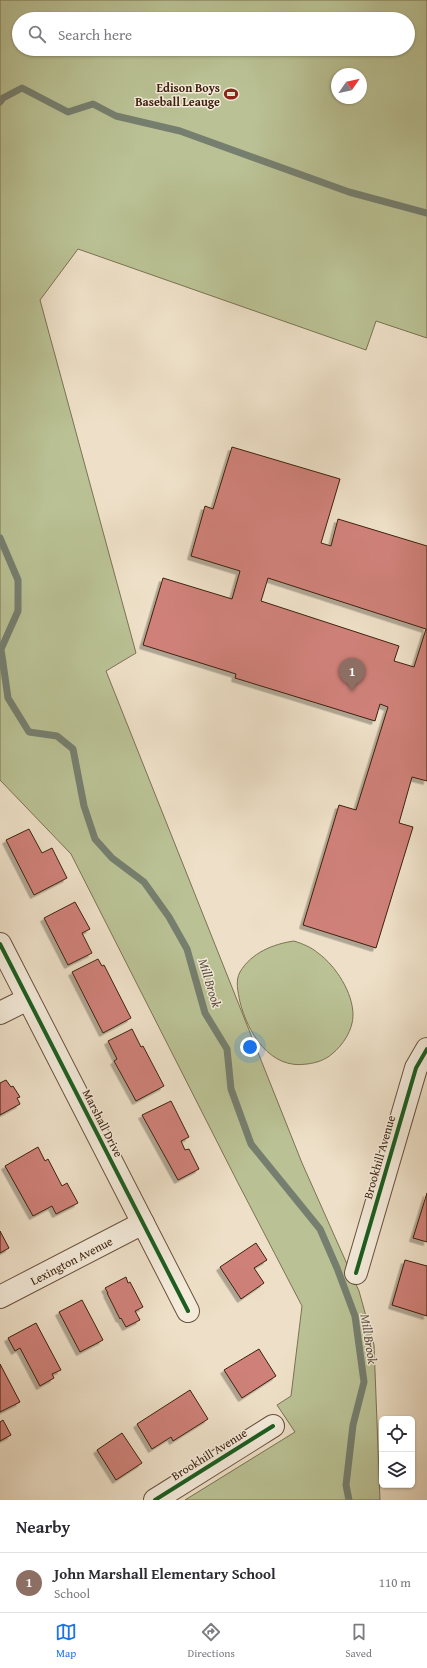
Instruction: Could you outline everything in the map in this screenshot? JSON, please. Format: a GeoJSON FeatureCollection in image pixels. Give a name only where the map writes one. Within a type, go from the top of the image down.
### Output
{"type":"FeatureCollection","features":[{"type":"Feature","properties":{"kind":"street","name":"Marshall Drive"},"geometry":{"type":"LineString","coordinates":[[0,944],[188,1311]]}},
{"type":"Feature","properties":{"kind":"street"},"geometry":{"type":"LineString","coordinates":[[0,1013],[28,999]]}},
{"type":"Feature","properties":{"kind":"street","name":"Brookhill Avenue"},"geometry":{"type":"LineString","coordinates":[[356,1273],[416,1068],[427,1049]]}},
{"type":"Feature","properties":{"kind":"street","name":"Lexington Avenue"},"geometry":{"type":"LineString","coordinates":[[0,1297],[143,1223]]}},
{"type":"Feature","properties":{"kind":"street","name":"Brookhill Avenue"},"geometry":{"type":"LineString","coordinates":[[155,1500],[273,1426]]}},
{"type":"Feature","properties":{"kind":"green space"},"geometry":{"type":"Polygon","coordinates":[[[0,0],[427,0],[427,338],[376,321],[366,350],[78,249],[40,300],[136,653],[106,671],[302,1163],[359,1291],[374,1345],[380,1500],[185,1500],[295,1432],[277,1405],[291,1396],[302,1306],[71,854],[0,780],[0,0]]]}},
{"type":"Feature","properties":{"kind":"green space"},"geometry":{"type":"Polygon","coordinates":[[[294,941],[313,949],[325,958],[331,965],[347,989],[353,1015],[353,1021],[347,1037],[340,1046],[326,1058],[307,1064],[294,1064],[282,1061],[263,1047],[249,1026],[240,1002],[237,987],[238,975],[245,965],[256,955],[263,950],[278,944],[294,941]]]}},
{"type":"Feature","properties":{"kind":"building"},"geometry":{"type":"Polygon","coordinates":[[[232,447],[340,479],[321,543],[331,546],[338,519],[427,546],[427,781],[412,777],[399,823],[413,827],[376,948],[303,925],[339,805],[356,810],[388,707],[380,704],[375,721],[235,678],[236,674],[143,645],[163,578],[232,599],[240,571],[191,556],[205,506],[213,509],[232,447]],[[268,578],[261,601],[399,646],[394,661],[414,667],[426,629],[268,578]]]}},
{"type":"Feature","properties":{"kind":"building"},"geometry":{"type":"Polygon","coordinates":[[[29,829],[42,853],[52,848],[67,878],[34,895],[6,840],[29,829]]]}},
{"type":"Feature","properties":{"kind":"building"},"geometry":{"type":"Polygon","coordinates":[[[75,902],[90,929],[82,933],[92,953],[68,965],[44,918],[75,902]]]}},
{"type":"Feature","properties":{"kind":"building"},"geometry":{"type":"Polygon","coordinates":[[[98,959],[102,966],[104,965],[131,1018],[103,1033],[72,972],[98,959]]]}},
{"type":"Feature","properties":{"kind":"building"},"geometry":{"type":"Polygon","coordinates":[[[132,1029],[141,1047],[143,1046],[164,1086],[136,1101],[114,1061],[117,1059],[108,1041],[132,1029]]]}},
{"type":"Feature","properties":{"kind":"building"},"geometry":{"type":"Polygon","coordinates":[[[6,1080],[11,1087],[13,1086],[20,1097],[17,1098],[20,1104],[0,1115],[0,1083],[6,1080]]]}},
{"type":"Feature","properties":{"kind":"building"},"geometry":{"type":"Polygon","coordinates":[[[171,1101],[189,1137],[181,1141],[185,1150],[189,1149],[199,1169],[178,1180],[142,1115],[171,1101]]]}},
{"type":"Feature","properties":{"kind":"building"},"geometry":{"type":"Polygon","coordinates":[[[38,1147],[45,1161],[48,1159],[62,1186],[67,1183],[78,1203],[56,1214],[52,1206],[33,1216],[5,1166],[38,1147]]]}},
{"type":"Feature","properties":{"kind":"building"},"geometry":{"type":"Polygon","coordinates":[[[427,1193],[427,1242],[413,1238],[427,1193]]]}},
{"type":"Feature","properties":{"kind":"building"},"geometry":{"type":"Polygon","coordinates":[[[0,1231],[9,1248],[0,1253],[0,1231]]]}},
{"type":"Feature","properties":{"kind":"building"},"geometry":{"type":"Polygon","coordinates":[[[256,1243],[267,1260],[254,1268],[264,1283],[241,1299],[220,1267],[256,1243]]]}},
{"type":"Feature","properties":{"kind":"building"},"geometry":{"type":"Polygon","coordinates":[[[405,1260],[427,1266],[427,1316],[392,1305],[405,1260]]]}},
{"type":"Feature","properties":{"kind":"building"},"geometry":{"type":"Polygon","coordinates":[[[126,1277],[128,1283],[130,1282],[143,1307],[135,1311],[140,1320],[126,1327],[121,1318],[120,1319],[105,1288],[126,1277]]]}},
{"type":"Feature","properties":{"kind":"building"},"geometry":{"type":"Polygon","coordinates":[[[82,1300],[103,1340],[80,1352],[59,1312],[82,1300]]]}},
{"type":"Feature","properties":{"kind":"building"},"geometry":{"type":"Polygon","coordinates":[[[36,1323],[61,1370],[52,1374],[54,1378],[40,1386],[20,1348],[15,1351],[8,1338],[36,1323]]]}},
{"type":"Feature","properties":{"kind":"building"},"geometry":{"type":"Polygon","coordinates":[[[259,1349],[276,1376],[242,1398],[224,1370],[259,1349]]]}},
{"type":"Feature","properties":{"kind":"building"},"geometry":{"type":"Polygon","coordinates":[[[0,1364],[20,1402],[0,1412],[0,1364]]]}},
{"type":"Feature","properties":{"kind":"building"},"geometry":{"type":"Polygon","coordinates":[[[190,1390],[208,1419],[173,1441],[171,1437],[152,1449],[137,1424],[190,1390]]]}},
{"type":"Feature","properties":{"kind":"building"},"geometry":{"type":"Polygon","coordinates":[[[3,1420],[11,1435],[0,1441],[0,1422],[3,1420]]]}},
{"type":"Feature","properties":{"kind":"building"},"geometry":{"type":"Polygon","coordinates":[[[122,1433],[142,1463],[116,1480],[97,1450],[122,1433]]]}},
{"type":"Feature","properties":{"kind":"waterway"},"geometry":{"type":"LineString","coordinates":[[0,102],[3,98],[22,88],[68,112],[93,104],[116,116],[180,131],[349,192],[427,213]]}},
{"type":"Feature","properties":{"kind":"waterway","name":"Mill Brook"},"geometry":{"type":"LineString","coordinates":[[0,538],[18,580],[18,611],[1,649],[8,698],[29,732],[57,736],[73,749],[84,806],[95,839],[112,858],[144,882],[169,917],[187,949],[205,1013],[227,1049],[231,1089],[251,1144],[320,1229],[337,1268],[355,1316],[364,1382],[353,1425],[346,1485],[349,1500]]}},
{"type":"Feature","properties":{"kind":"cycle path"},"geometry":{"type":"LineString","coordinates":[[0,944],[188,1311]]}},
{"type":"Feature","properties":{"kind":"cycle path"},"geometry":{"type":"LineString","coordinates":[[356,1273],[416,1068],[427,1049]]}},
{"type":"Feature","properties":{"kind":"cycle path"},"geometry":{"type":"LineString","coordinates":[[155,1500],[273,1426]]}},
{"type":"Feature","properties":{"kind":"place","name":"Edison Boys Baseball Leauge"},"geometry":{"type":"Point","coordinates":[231,94]}},
{"type":"Feature","properties":{"kind":"place","name":"John Marshall Elementary School"},"geometry":{"type":"Point","coordinates":[352,691]}}]}
